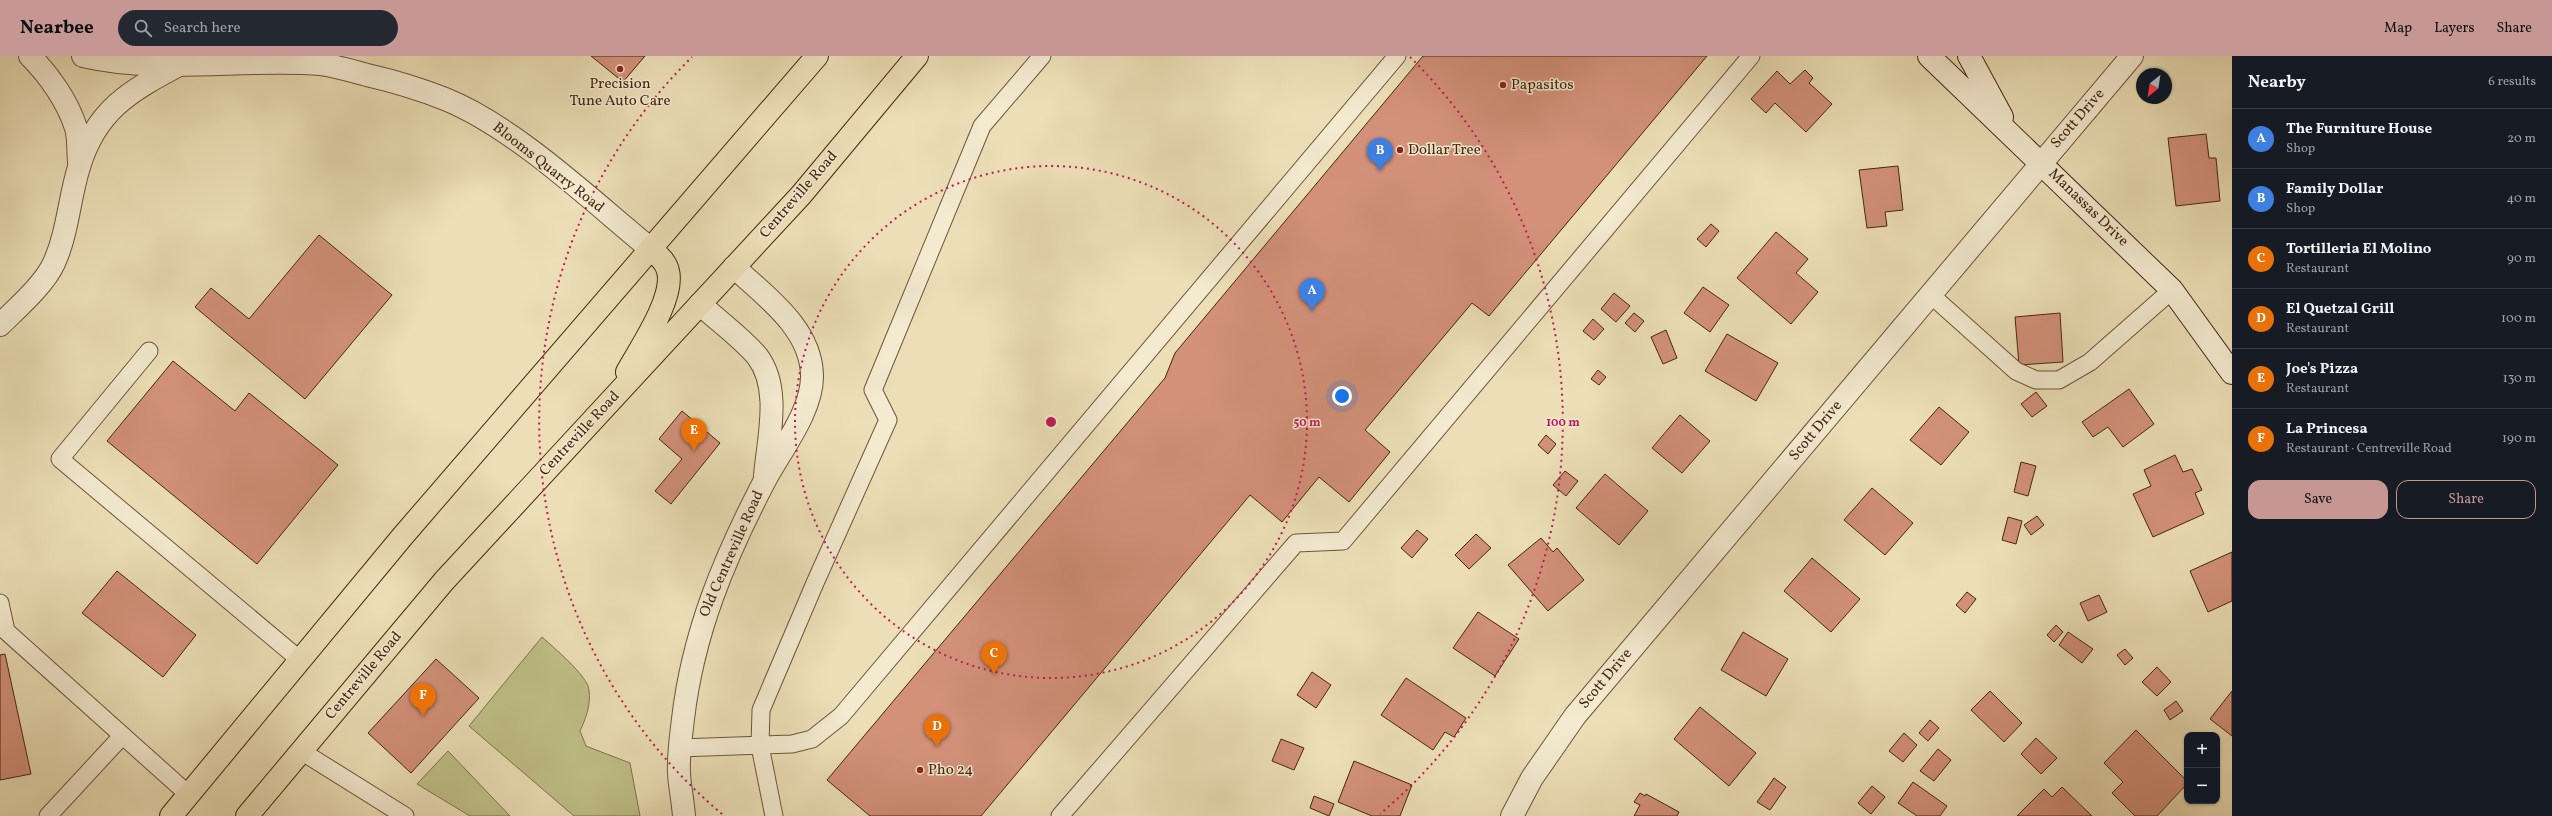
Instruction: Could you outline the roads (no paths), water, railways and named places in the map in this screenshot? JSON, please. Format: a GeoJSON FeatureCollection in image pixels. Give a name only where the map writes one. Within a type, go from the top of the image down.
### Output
{"type":"FeatureCollection","features":[{"type":"Feature","properties":{"kind":"highway"},"geometry":{"type":"LineString","coordinates":[[171,816],[402,537],[652,250],[816,56]]}},
{"type":"Feature","properties":{"kind":"highway","name":"Centreville Road"},"geometry":{"type":"LineString","coordinates":[[247,816],[444,581],[801,194],[917,56]]}},
{"type":"Feature","properties":{"kind":"highway"},"geometry":{"type":"LineString","coordinates":[[612,399],[667,292],[670,282],[668,270],[663,260],[652,250]]}},
{"type":"Feature","properties":{"kind":"street"},"geometry":{"type":"LineString","coordinates":[[30,56],[54,84],[76,128],[79,167]]}},
{"type":"Feature","properties":{"kind":"street","name":"Blooms Quarry Road"},"geometry":{"type":"LineString","coordinates":[[83,56],[103,61],[179,65],[322,64],[381,78],[446,99],[492,124],[538,157],[652,250]]}},
{"type":"Feature","properties":{"kind":"street","name":"Manassas Drive"},"geometry":{"type":"LineString","coordinates":[[1929,56],[2012,134],[2172,290],[2232,373]]}},
{"type":"Feature","properties":{"kind":"street"},"geometry":{"type":"LineString","coordinates":[[1969,56],[2012,134]]}},
{"type":"Feature","properties":{"kind":"street","name":"Scott Drive"},"geometry":{"type":"LineString","coordinates":[[1512,816],[1532,778],[1575,716],[2132,56]]}},
{"type":"Feature","properties":{"kind":"street"},"geometry":{"type":"LineString","coordinates":[[0,324],[29,296],[53,265],[65,235],[79,167],[91,137],[99,123],[116,104],[134,89],[179,65]]}},
{"type":"Feature","properties":{"kind":"street","name":"Old Centreville Road"},"geometry":{"type":"LineString","coordinates":[[684,816],[679,774],[679,748],[687,685],[700,627],[723,566],[764,482],[798,424],[811,390],[811,368],[804,340],[773,303],[734,267]]}},
{"type":"Feature","properties":{"kind":"street","name":"Old Centreville Road"},"geometry":{"type":"LineString","coordinates":[[700,304],[755,355],[769,379],[771,397],[764,482]]}},
{"type":"Feature","properties":{"kind":"lane"},"geometry":{"type":"LineString","coordinates":[[774,816],[760,746],[761,710],[815,583],[888,420],[873,390],[982,126],[1042,56]]}},
{"type":"Feature","properties":{"kind":"lane"},"geometry":{"type":"LineString","coordinates":[[679,748],[792,744],[812,738],[841,716],[1397,56]]}},
{"type":"Feature","properties":{"kind":"lane"},"geometry":{"type":"LineString","coordinates":[[1060,816],[1296,542],[1343,541],[1751,56]]}},
{"type":"Feature","properties":{"kind":"lane"},"geometry":{"type":"LineString","coordinates":[[1931,295],[2016,371],[2036,380],[2059,380],[2090,362],[2172,290]]}},
{"type":"Feature","properties":{"kind":"lane"},"geometry":{"type":"LineString","coordinates":[[149,351],[60,459],[300,660]]}},
{"type":"Feature","properties":{"kind":"lane"},"geometry":{"type":"LineString","coordinates":[[0,603],[6,631],[188,795]]}},
{"type":"Feature","properties":{"kind":"lane"},"geometry":{"type":"LineString","coordinates":[[48,816],[122,736]]}},
{"type":"Feature","properties":{"kind":"lane"},"geometry":{"type":"LineString","coordinates":[[301,751],[405,816]]}},
{"type":"Feature","properties":{"kind":"place","name":"Precision Tune Auto Care"},"geometry":{"type":"Point","coordinates":[620,69]}},
{"type":"Feature","properties":{"kind":"place","name":"Papasitos"},"geometry":{"type":"Point","coordinates":[1503,85]}},
{"type":"Feature","properties":{"kind":"place","name":"Dollar Tree"},"geometry":{"type":"Point","coordinates":[1400,150]}},
{"type":"Feature","properties":{"kind":"place","name":"Family Dollar"},"geometry":{"type":"Point","coordinates":[1380,171]}},
{"type":"Feature","properties":{"kind":"place","name":"The Furniture House"},"geometry":{"type":"Point","coordinates":[1312,311]}},
{"type":"Feature","properties":{"kind":"place","name":"Joe's Pizza"},"geometry":{"type":"Point","coordinates":[694,451]}},
{"type":"Feature","properties":{"kind":"place","name":"Tortilleria El Molino"},"geometry":{"type":"Point","coordinates":[994,674]}},
{"type":"Feature","properties":{"kind":"place","name":"La Princesa"},"geometry":{"type":"Point","coordinates":[423,716]}},
{"type":"Feature","properties":{"kind":"place","name":"El Quetzal Grill"},"geometry":{"type":"Point","coordinates":[937,747]}},
{"type":"Feature","properties":{"kind":"place","name":"Pho 24"},"geometry":{"type":"Point","coordinates":[920,770]}}]}
